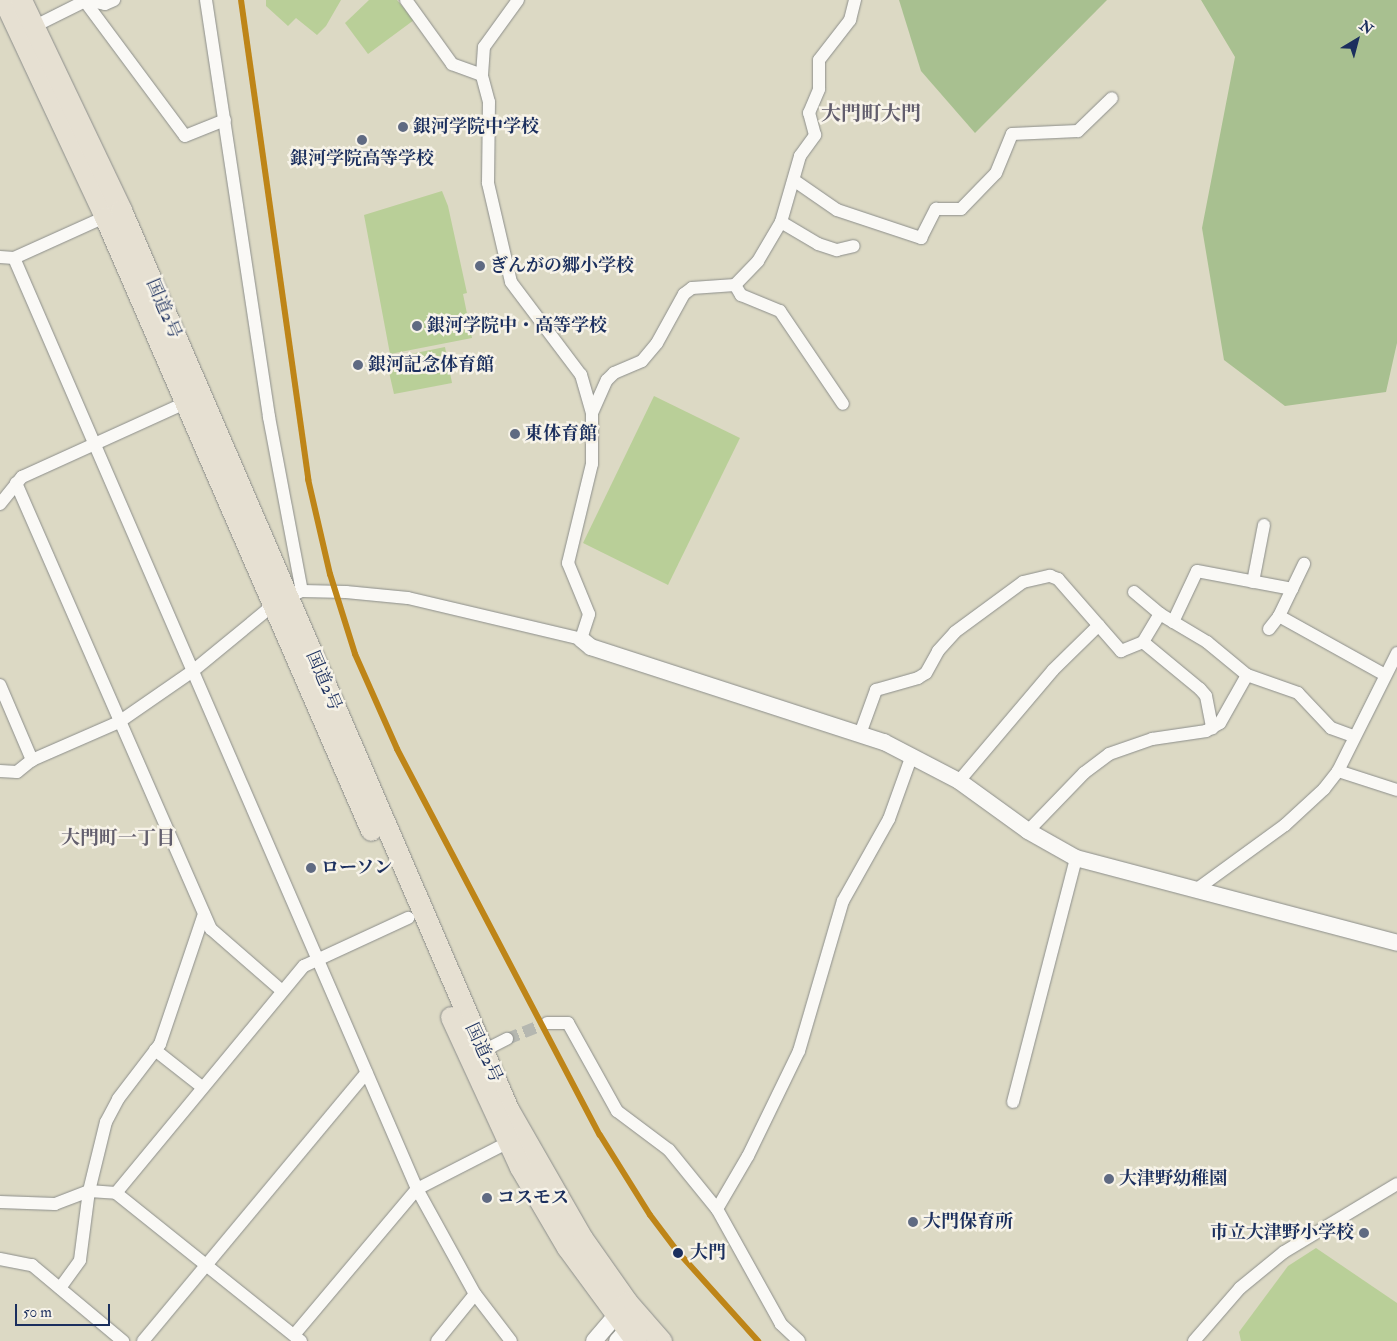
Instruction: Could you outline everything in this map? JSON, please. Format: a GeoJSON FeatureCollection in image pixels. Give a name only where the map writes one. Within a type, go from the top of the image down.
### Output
{"type":"FeatureCollection","features":[{"type":"Feature","properties":{"kind":"highway","name":"国道2号"},"geometry":{"type":"LineString","coordinates":[[4,0],[121,210],[508,1109],[582,1238],[627,1325]]}},
{"type":"Feature","properties":{"kind":"highway","name":"国道2号"},"geometry":{"type":"LineString","coordinates":[[21,0],[17,23],[105,217],[184,403],[287,598],[408,918],[508,1143],[567,1247],[627,1325],[661,1341]]}},
{"type":"Feature","properties":{"kind":"street"},"geometry":{"type":"LineString","coordinates":[[86,0],[185,136],[225,120]]}},
{"type":"Feature","properties":{"kind":"street"},"geometry":{"type":"LineString","coordinates":[[17,23],[86,0],[105,4],[114,0]]}},
{"type":"Feature","properties":{"kind":"street"},"geometry":{"type":"LineString","coordinates":[[206,0],[270,417],[287,598]]}},
{"type":"Feature","properties":{"kind":"street"},"geometry":{"type":"LineString","coordinates":[[406,0],[452,64],[482,75]]}},
{"type":"Feature","properties":{"kind":"street"},"geometry":{"type":"LineString","coordinates":[[518,0],[484,48],[482,75],[489,102],[488,183],[511,282],[581,376],[592,413],[592,464],[568,563],[589,614],[581,639]]}},
{"type":"Feature","properties":{"kind":"street"},"geometry":{"type":"LineString","coordinates":[[592,413],[607,380],[614,373],[642,361],[657,343],[684,294],[692,288],[735,286],[758,261],[781,222],[795,181],[800,156],[815,135],[809,113],[820,89],[819,60],[850,20],[855,0]]}},
{"type":"Feature","properties":{"kind":"street"},"geometry":{"type":"LineString","coordinates":[[795,181],[837,210],[920,238],[936,209],[961,209],[996,174],[1012,134],[1078,131],[1112,98]]}},
{"type":"Feature","properties":{"kind":"street"},"geometry":{"type":"LineString","coordinates":[[105,217],[5,261],[93,444],[194,670],[316,959],[417,1189],[475,1294],[511,1341]]}},
{"type":"Feature","properties":{"kind":"street"},"geometry":{"type":"LineString","coordinates":[[781,222],[818,244],[836,250],[854,246]]}},
{"type":"Feature","properties":{"kind":"street"},"geometry":{"type":"LineString","coordinates":[[735,286],[742,295],[780,311],[843,404]]}},
{"type":"Feature","properties":{"kind":"street"},"geometry":{"type":"LineString","coordinates":[[0,504],[16,483],[93,444],[184,403]]}},
{"type":"Feature","properties":{"kind":"street"},"geometry":{"type":"LineString","coordinates":[[16,483],[204,914],[216,936],[282,991]]}},
{"type":"Feature","properties":{"kind":"street"},"geometry":{"type":"LineString","coordinates":[[1253,582],[1264,525]]}},
{"type":"Feature","properties":{"kind":"street"},"geometry":{"type":"LineString","coordinates":[[1269,629],[1280,616],[1304,564]]}},
{"type":"Feature","properties":{"kind":"street"},"geometry":{"type":"LineString","coordinates":[[1173,622],[1197,571],[1292,589]]}},
{"type":"Feature","properties":{"kind":"street"},"geometry":{"type":"LineString","coordinates":[[860,734],[876,690],[918,678],[926,672],[938,651],[955,632],[1023,582],[1050,576],[1058,579],[1121,651],[1143,642],[1160,614]]}},
{"type":"Feature","properties":{"kind":"street"},"geometry":{"type":"LineString","coordinates":[[0,771],[16,772],[32,760],[119,722],[194,670],[287,598],[346,592],[408,598],[581,639],[591,647],[860,734],[912,755],[959,781],[1028,831],[1076,858],[1397,943]]}},
{"type":"Feature","properties":{"kind":"street"},"geometry":{"type":"LineString","coordinates":[[1134,592],[1160,614],[1207,642],[1247,676],[1298,693],[1331,728],[1353,736]]}},
{"type":"Feature","properties":{"kind":"street"},"geometry":{"type":"LineString","coordinates":[[1280,616],[1385,675]]}},
{"type":"Feature","properties":{"kind":"street"},"geometry":{"type":"LineString","coordinates":[[959,781],[1053,670],[1098,625]]}},
{"type":"Feature","properties":{"kind":"street"},"geometry":{"type":"LineString","coordinates":[[1143,642],[1206,696],[1212,728]]}},
{"type":"Feature","properties":{"kind":"street"},"geometry":{"type":"LineString","coordinates":[[1197,889],[1285,825],[1324,789],[1338,771],[1353,736],[1397,653]]}},
{"type":"Feature","properties":{"kind":"street"},"geometry":{"type":"LineString","coordinates":[[1028,831],[1084,773],[1109,754],[1152,739],[1212,728],[1229,711],[1247,676]]}},
{"type":"Feature","properties":{"kind":"street"},"geometry":{"type":"LineString","coordinates":[[0,685],[32,760]]}},
{"type":"Feature","properties":{"kind":"street"},"geometry":{"type":"LineString","coordinates":[[717,1208],[748,1156],[799,1051],[843,901],[889,819],[912,755]]}},
{"type":"Feature","properties":{"kind":"street"},"geometry":{"type":"LineString","coordinates":[[1338,771],[1397,790]]}},
{"type":"Feature","properties":{"kind":"street"},"geometry":{"type":"LineString","coordinates":[[1013,1102],[1076,858]]}},
{"type":"Feature","properties":{"kind":"street"},"geometry":{"type":"LineString","coordinates":[[60,1288],[80,1260],[89,1191],[108,1117],[155,1050],[204,914]]}},
{"type":"Feature","properties":{"kind":"street"},"geometry":{"type":"LineString","coordinates":[[116,1194],[202,1087],[304,966],[408,918]]}},
{"type":"Feature","properties":{"kind":"street"},"geometry":{"type":"LineString","coordinates":[[547,1023],[568,1023],[618,1111],[669,1150],[717,1208],[781,1324],[799,1341]]}},
{"type":"Feature","properties":{"kind":"street"},"geometry":{"type":"LineString","coordinates":[[483,1051],[507,1039]]}},
{"type":"Feature","properties":{"kind":"street"},"geometry":{"type":"LineString","coordinates":[[155,1050],[202,1087]]}},
{"type":"Feature","properties":{"kind":"street"},"geometry":{"type":"LineString","coordinates":[[143,1341],[366,1073]]}},
{"type":"Feature","properties":{"kind":"street"},"geometry":{"type":"LineString","coordinates":[[0,1202],[55,1204],[89,1191],[116,1194],[207,1264],[298,1338],[417,1189],[508,1143]]}},
{"type":"Feature","properties":{"kind":"street"},"geometry":{"type":"LineString","coordinates":[[1197,1339],[1240,1288],[1284,1252],[1397,1184]]}},
{"type":"Feature","properties":{"kind":"street"},"geometry":{"type":"LineString","coordinates":[[0,1259],[32,1265],[123,1341]]}},
{"type":"Feature","properties":{"kind":"street"},"geometry":{"type":"LineString","coordinates":[[437,1341],[475,1294]]}},
{"type":"Feature","properties":{"kind":"street"},"geometry":{"type":"LineString","coordinates":[[594,1341],[627,1325]]}},
{"type":"Feature","properties":{"kind":"green space"},"geometry":{"type":"Polygon","coordinates":[[[266,0],[341,0],[326,26],[317,35],[296,18],[288,26],[266,6],[266,0]]]}},
{"type":"Feature","properties":{"kind":"green space"},"geometry":{"type":"Polygon","coordinates":[[[369,0],[397,0],[414,20],[368,54],[345,23],[369,0]]]}},
{"type":"Feature","properties":{"kind":"green space"},"geometry":{"type":"Polygon","coordinates":[[[899,0],[1107,0],[975,133],[921,71],[899,0]]]}},
{"type":"Feature","properties":{"kind":"green space"},"geometry":{"type":"Polygon","coordinates":[[[1201,0],[1397,0],[1397,343],[1386,392],[1285,406],[1224,360],[1202,228],[1235,57],[1201,0]]]}},
{"type":"Feature","properties":{"kind":"green space"},"geometry":{"type":"Polygon","coordinates":[[[442,191],[448,206],[467,293],[463,294],[472,338],[390,354],[364,215],[442,191]]]}},
{"type":"Feature","properties":{"kind":"green space"},"geometry":{"type":"Polygon","coordinates":[[[445,347],[452,383],[394,394],[386,359],[445,347]]]}},
{"type":"Feature","properties":{"kind":"green space"},"geometry":{"type":"Polygon","coordinates":[[[654,396],[740,438],[668,585],[583,543],[654,396]]]}},
{"type":"Feature","properties":{"kind":"green space"},"geometry":{"type":"Polygon","coordinates":[[[1316,1248],[1397,1303],[1397,1341],[1241,1341],[1239,1332],[1288,1266],[1316,1248]]]}},
{"type":"Feature","properties":{"kind":"tunnel"},"geometry":{"type":"LineString","coordinates":[[507,1039],[547,1023]]}},
{"type":"Feature","properties":{"kind":"transit line"},"geometry":{"type":"LineString","coordinates":[[241,0],[308,479],[330,574],[355,654],[397,749],[600,1135],[650,1215],[678,1252],[758,1341]]}},
{"type":"Feature","properties":{"kind":"place","name":"銀河学院中学校"},"geometry":{"type":"Point","coordinates":[403,127]}},
{"type":"Feature","properties":{"kind":"place","name":"銀河学院高等学校"},"geometry":{"type":"Point","coordinates":[362,140]}},
{"type":"Feature","properties":{"kind":"place","name":"ぎんがの郷小学校"},"geometry":{"type":"Point","coordinates":[480,266]}},
{"type":"Feature","properties":{"kind":"place","name":"銀河学院中・高等学校"},"geometry":{"type":"Point","coordinates":[417,326]}},
{"type":"Feature","properties":{"kind":"place","name":"銀河記念体育館"},"geometry":{"type":"Point","coordinates":[358,365]}},
{"type":"Feature","properties":{"kind":"place","name":"東体育館"},"geometry":{"type":"Point","coordinates":[515,434]}},
{"type":"Feature","properties":{"kind":"place","name":"ローソン"},"geometry":{"type":"Point","coordinates":[311,868]}},
{"type":"Feature","properties":{"kind":"place","name":"大津野幼稚園"},"geometry":{"type":"Point","coordinates":[1109,1179]}},
{"type":"Feature","properties":{"kind":"place","name":"コスモス"},"geometry":{"type":"Point","coordinates":[487,1198]}},
{"type":"Feature","properties":{"kind":"place","name":"大門保育所"},"geometry":{"type":"Point","coordinates":[913,1222]}},
{"type":"Feature","properties":{"kind":"place","name":"市立大津野小学校"},"geometry":{"type":"Point","coordinates":[1364,1233]}},
{"type":"Feature","properties":{"kind":"place","name":"大門"},"geometry":{"type":"Point","coordinates":[678,1253]}},
{"type":"Feature","properties":{"kind":"district","name":"大門町大門"},"geometry":{"type":"Point","coordinates":[871,113]}},
{"type":"Feature","properties":{"kind":"district","name":"大門町一丁目"},"geometry":{"type":"Point","coordinates":[118,839]}}]}
